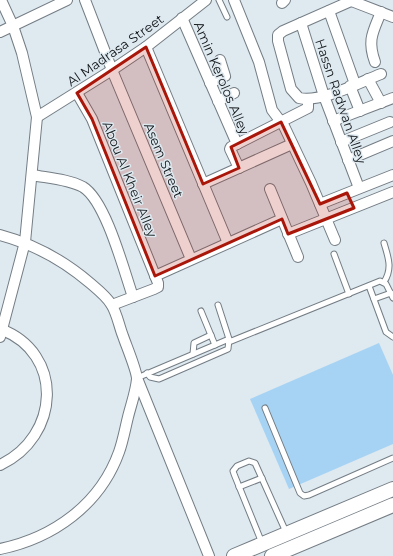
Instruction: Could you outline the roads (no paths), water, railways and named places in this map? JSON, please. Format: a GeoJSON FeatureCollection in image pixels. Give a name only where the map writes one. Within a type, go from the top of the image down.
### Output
{"type":"FeatureCollection","features":[{"type":"Feature","properties":{"kind":"main road"},"geometry":{"type":"LineString","coordinates":[[234,556],[393,489]]}},
{"type":"Feature","properties":{"kind":"main road"},"geometry":{"type":"LineString","coordinates":[[272,556],[393,505]]}},
{"type":"Feature","properties":{"kind":"street"},"geometry":{"type":"LineString","coordinates":[[0,465],[15,458],[27,448],[43,421],[47,406],[47,390],[44,374],[37,360],[28,348],[16,337],[1,332],[24,242],[37,117],[29,80],[13,26],[1,0]]}},
{"type":"Feature","properties":{"kind":"street"},"geometry":{"type":"LineString","coordinates":[[0,32],[67,0]]}},
{"type":"Feature","properties":{"kind":"street","name":"Asem Street"},"geometry":{"type":"LineString","coordinates":[[86,0],[112,70],[191,259]]}},
{"type":"Feature","properties":{"kind":"street","name":"Al Madrasa Street"},"geometry":{"type":"LineString","coordinates":[[37,117],[77,94],[146,47],[206,0]]}},
{"type":"Feature","properties":{"kind":"street"},"geometry":{"type":"LineString","coordinates":[[234,0],[259,62],[272,110],[281,122],[292,144],[335,240]]}},
{"type":"Feature","properties":{"kind":"street"},"geometry":{"type":"LineString","coordinates":[[237,144],[308,108],[304,99],[291,89],[278,41],[280,32],[350,0],[393,17]]}},
{"type":"Feature","properties":{"kind":"street"},"geometry":{"type":"LineString","coordinates":[[329,10],[360,111]]}},
{"type":"Feature","properties":{"kind":"street"},"geometry":{"type":"LineString","coordinates":[[375,62],[371,51],[370,41],[381,12]]}},
{"type":"Feature","properties":{"kind":"street","name":"Amin Kerolos Alley"},"geometry":{"type":"LineString","coordinates":[[182,18],[237,144],[230,149],[239,168]]}},
{"type":"Feature","properties":{"kind":"street","name":"Hassn Radwan Alley"},"geometry":{"type":"LineString","coordinates":[[301,23],[324,96],[359,188]]}},
{"type":"Feature","properties":{"kind":"street"},"geometry":{"type":"LineString","coordinates":[[146,47],[228,243]]}},
{"type":"Feature","properties":{"kind":"street"},"geometry":{"type":"LineString","coordinates":[[210,83],[225,76],[220,60]]}},
{"type":"Feature","properties":{"kind":"street"},"geometry":{"type":"LineString","coordinates":[[304,99],[324,96],[381,74]]}},
{"type":"Feature","properties":{"kind":"street"},"geometry":{"type":"LineString","coordinates":[[368,79],[381,103]]}},
{"type":"Feature","properties":{"kind":"street"},"geometry":{"type":"LineString","coordinates":[[218,101],[234,93]]}},
{"type":"Feature","properties":{"kind":"street","name":"Abou Al Kheir Alley"},"geometry":{"type":"LineString","coordinates":[[77,94],[92,119],[155,276]]}},
{"type":"Feature","properties":{"kind":"street"},"geometry":{"type":"LineString","coordinates":[[333,121],[393,98]]}},
{"type":"Feature","properties":{"kind":"street"},"geometry":{"type":"LineString","coordinates":[[341,142],[390,122]]}},
{"type":"Feature","properties":{"kind":"street"},"geometry":{"type":"LineString","coordinates":[[348,160],[393,141]]}},
{"type":"Feature","properties":{"kind":"street"},"geometry":{"type":"LineString","coordinates":[[203,184],[292,144]]}},
{"type":"Feature","properties":{"kind":"street"},"geometry":{"type":"LineString","coordinates":[[320,204],[393,174]]}},
{"type":"Feature","properties":{"kind":"street"},"geometry":{"type":"LineString","coordinates":[[32,175],[76,184],[93,196],[110,232],[133,297]]}},
{"type":"Feature","properties":{"kind":"street"},"geometry":{"type":"LineString","coordinates":[[270,189],[298,258]]}},
{"type":"Feature","properties":{"kind":"street"},"geometry":{"type":"LineString","coordinates":[[288,234],[393,192]]}},
{"type":"Feature","properties":{"kind":"street"},"geometry":{"type":"LineString","coordinates":[[347,193],[354,208]]}},
{"type":"Feature","properties":{"kind":"street"},"geometry":{"type":"LineString","coordinates":[[112,305],[158,287],[155,276],[282,219]]}},
{"type":"Feature","properties":{"kind":"street"},"geometry":{"type":"LineString","coordinates":[[0,235],[24,242],[42,250],[80,274],[112,305],[137,378],[209,556]]}},
{"type":"Feature","properties":{"kind":"street"},"geometry":{"type":"LineString","coordinates":[[0,549],[20,545],[42,536],[62,525],[81,510],[97,492],[110,472],[120,452],[137,378]]}},
{"type":"Feature","properties":{"kind":"lane"},"geometry":{"type":"LineString","coordinates":[[219,0],[227,17]]}},
{"type":"Feature","properties":{"kind":"lane"},"geometry":{"type":"LineString","coordinates":[[384,243],[390,262],[389,273],[384,282]]}},
{"type":"Feature","properties":{"kind":"lane"},"geometry":{"type":"LineString","coordinates":[[334,254],[349,294]]}},
{"type":"Feature","properties":{"kind":"lane"},"geometry":{"type":"LineString","coordinates":[[137,378],[215,345],[380,281],[384,282]]}},
{"type":"Feature","properties":{"kind":"lane"},"geometry":{"type":"LineString","coordinates":[[374,299],[392,296],[384,282]]}},
{"type":"Feature","properties":{"kind":"lane"},"geometry":{"type":"LineString","coordinates":[[369,286],[386,332],[393,337]]}},
{"type":"Feature","properties":{"kind":"lane"},"geometry":{"type":"LineString","coordinates":[[147,373],[150,377],[159,379],[228,349],[229,340],[218,305]]}},
{"type":"Feature","properties":{"kind":"lane"},"geometry":{"type":"LineString","coordinates":[[201,311],[215,345]]}},
{"type":"Feature","properties":{"kind":"lane"},"geometry":{"type":"LineString","coordinates":[[193,354],[194,344],[211,335]]}},
{"type":"Feature","properties":{"kind":"lane"},"geometry":{"type":"LineString","coordinates":[[265,408],[300,493],[304,496],[393,458]]}},
{"type":"Feature","properties":{"kind":"lane"},"geometry":{"type":"LineString","coordinates":[[262,544],[233,471],[237,466],[246,462],[253,461],[255,464],[287,533]]}},
{"type":"Feature","properties":{"kind":"lane"},"geometry":{"type":"LineString","coordinates":[[239,487],[262,478]]}}]}
